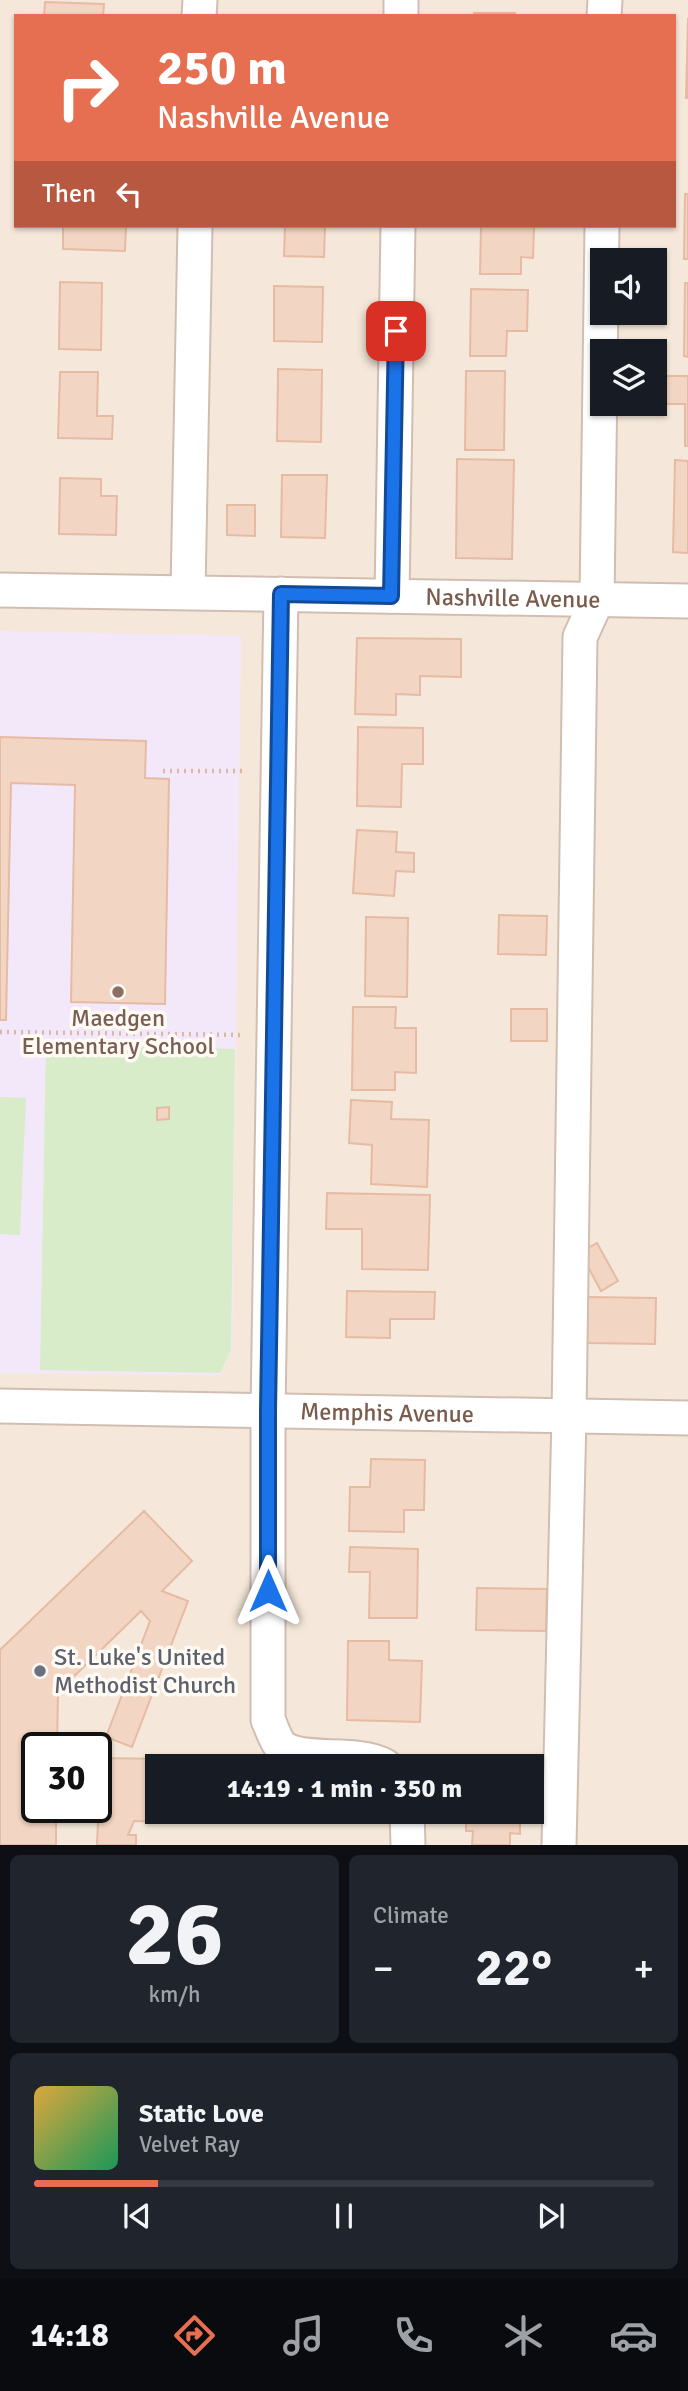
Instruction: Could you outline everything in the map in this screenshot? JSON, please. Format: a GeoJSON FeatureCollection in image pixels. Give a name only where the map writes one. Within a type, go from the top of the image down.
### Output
{"type":"FeatureCollection","features":[{"type":"Feature","properties":{"kind":"street"},"geometry":{"type":"LineString","coordinates":[[188,592],[195,228]]}},
{"type":"Feature","properties":{"kind":"street"},"geometry":{"type":"LineString","coordinates":[[391,596],[398,228]]}},
{"type":"Feature","properties":{"kind":"street"},"geometry":{"type":"LineString","coordinates":[[559,1845],[569,1416],[580,637],[597,600],[602,228]]}},
{"type":"Feature","properties":{"kind":"street","name":"Nashville Avenue"},"geometry":{"type":"LineString","coordinates":[[0,590],[688,601]]}},
{"type":"Feature","properties":{"kind":"street"},"geometry":{"type":"LineString","coordinates":[[281,594],[268,1411],[268,1720],[280,1745],[293,1754]]}},
{"type":"Feature","properties":{"kind":"street","name":"Memphis Avenue"},"geometry":{"type":"LineString","coordinates":[[0,1406],[688,1418]]}},
{"type":"Feature","properties":{"kind":"street"},"geometry":{"type":"LineString","coordinates":[[407,1824],[408,1845]]}},
{"type":"Feature","properties":{"kind":"path"},"geometry":{"type":"LineString","coordinates":[[163,771],[244,771]]}},
{"type":"Feature","properties":{"kind":"path"},"geometry":{"type":"LineString","coordinates":[[0,1032],[274,1034]]}},
{"type":"Feature","properties":{"kind":"shaded area"},"geometry":{"type":"Polygon","coordinates":[[[0,0],[688,0],[688,1845],[0,1845],[0,0]]]}},
{"type":"Feature","properties":{"kind":"shaded area","name":"Maedgen Elementary School"},"geometry":{"type":"Polygon","coordinates":[[[0,631],[241,636],[232,1349],[220,1375],[0,1373],[0,631]]]}},
{"type":"Feature","properties":{"kind":"green space"},"geometry":{"type":"Polygon","coordinates":[[[46,1045],[235,1049],[231,1350],[220,1373],[40,1370],[46,1045]]]}},
{"type":"Feature","properties":{"kind":"green space"},"geometry":{"type":"Polygon","coordinates":[[[0,1097],[26,1098],[20,1235],[0,1234],[0,1097]]]}},
{"type":"Feature","properties":{"kind":"building"},"geometry":{"type":"Polygon","coordinates":[[[45,2],[104,4],[103,14],[44,14],[45,2]]]}},
{"type":"Feature","properties":{"kind":"building"},"geometry":{"type":"Polygon","coordinates":[[[474,13],[515,13],[515,14],[474,13]]]}},
{"type":"Feature","properties":{"kind":"building"},"geometry":{"type":"Polygon","coordinates":[[[688,18],[688,98],[686,98],[688,18]]]}},
{"type":"Feature","properties":{"kind":"building"},"geometry":{"type":"Polygon","coordinates":[[[685,194],[688,194],[688,259],[684,259],[685,194]]]}},
{"type":"Feature","properties":{"kind":"building"},"geometry":{"type":"Polygon","coordinates":[[[63,228],[126,228],[125,251],[63,249],[63,228]]]}},
{"type":"Feature","properties":{"kind":"building"},"geometry":{"type":"Polygon","coordinates":[[[285,228],[325,228],[324,257],[284,256],[285,228]]]}},
{"type":"Feature","properties":{"kind":"building"},"geometry":{"type":"Polygon","coordinates":[[[481,228],[534,228],[533,258],[521,257],[521,274],[480,274],[481,228]]]}},
{"type":"Feature","properties":{"kind":"building"},"geometry":{"type":"Polygon","coordinates":[[[60,282],[102,283],[101,350],[59,349],[60,282]]]}},
{"type":"Feature","properties":{"kind":"building"},"geometry":{"type":"Polygon","coordinates":[[[685,283],[688,283],[688,357],[684,356],[685,283]]]}},
{"type":"Feature","properties":{"kind":"building"},"geometry":{"type":"Polygon","coordinates":[[[274,286],[323,287],[322,342],[274,341],[274,286]]]}},
{"type":"Feature","properties":{"kind":"building"},"geometry":{"type":"Polygon","coordinates":[[[471,289],[528,290],[527,331],[507,331],[506,356],[470,356],[471,289]]]}},
{"type":"Feature","properties":{"kind":"building"},"geometry":{"type":"Polygon","coordinates":[[[278,369],[322,370],[321,442],[277,441],[278,369]]]}},
{"type":"Feature","properties":{"kind":"building"},"geometry":{"type":"Polygon","coordinates":[[[466,371],[505,371],[504,450],[465,450],[466,371]]]}},
{"type":"Feature","properties":{"kind":"building"},"geometry":{"type":"Polygon","coordinates":[[[60,372],[98,372],[97,416],[113,416],[112,439],[58,438],[60,372]]]}},
{"type":"Feature","properties":{"kind":"building"},"geometry":{"type":"Polygon","coordinates":[[[667,376],[688,376],[688,446],[685,446],[685,404],[667,404],[667,376]]]}},
{"type":"Feature","properties":{"kind":"building"},"geometry":{"type":"Polygon","coordinates":[[[457,459],[514,460],[512,559],[456,558],[457,459]]]}},
{"type":"Feature","properties":{"kind":"building"},"geometry":{"type":"Polygon","coordinates":[[[675,460],[688,461],[688,553],[673,552],[675,460]]]}},
{"type":"Feature","properties":{"kind":"building"},"geometry":{"type":"Polygon","coordinates":[[[282,475],[327,475],[325,538],[281,537],[282,475]]]}},
{"type":"Feature","properties":{"kind":"building"},"geometry":{"type":"Polygon","coordinates":[[[60,478],[101,479],[101,496],[117,496],[116,535],[59,534],[60,478]]]}},
{"type":"Feature","properties":{"kind":"building"},"geometry":{"type":"Polygon","coordinates":[[[227,505],[255,505],[255,536],[227,535],[227,505]]]}},
{"type":"Feature","properties":{"kind":"building"},"geometry":{"type":"Polygon","coordinates":[[[357,638],[461,639],[461,677],[420,676],[420,695],[396,694],[396,715],[355,714],[357,638]]]}},
{"type":"Feature","properties":{"kind":"building"},"geometry":{"type":"Polygon","coordinates":[[[358,727],[423,728],[423,764],[402,764],[401,807],[357,806],[358,727]]]}},
{"type":"Feature","properties":{"kind":"building"},"geometry":{"type":"Polygon","coordinates":[[[0,737],[146,741],[145,778],[169,779],[165,1004],[71,1002],[75,785],[11,783],[6,1020],[0,1020],[0,737]]]}},
{"type":"Feature","properties":{"kind":"building"},"geometry":{"type":"Polygon","coordinates":[[[357,830],[397,832],[396,852],[414,853],[414,872],[396,871],[394,896],[353,893],[357,830]]]}},
{"type":"Feature","properties":{"kind":"building"},"geometry":{"type":"Polygon","coordinates":[[[499,915],[547,916],[546,955],[498,954],[499,915]]]}},
{"type":"Feature","properties":{"kind":"building"},"geometry":{"type":"Polygon","coordinates":[[[366,917],[408,918],[407,997],[365,996],[366,917]]]}},
{"type":"Feature","properties":{"kind":"building"},"geometry":{"type":"Polygon","coordinates":[[[353,1007],[396,1007],[395,1028],[416,1028],[416,1073],[395,1072],[395,1090],[352,1090],[353,1007]]]}},
{"type":"Feature","properties":{"kind":"building"},"geometry":{"type":"Polygon","coordinates":[[[511,1009],[547,1009],[547,1041],[511,1041],[511,1009]]]}},
{"type":"Feature","properties":{"kind":"building"},"geometry":{"type":"Polygon","coordinates":[[[351,1100],[392,1102],[391,1119],[429,1120],[427,1187],[371,1184],[372,1145],[349,1143],[351,1100]]]}},
{"type":"Feature","properties":{"kind":"building"},"geometry":{"type":"Polygon","coordinates":[[[169,1107],[169,1119],[157,1120],[157,1108],[169,1107]]]}},
{"type":"Feature","properties":{"kind":"building"},"geometry":{"type":"Polygon","coordinates":[[[327,1193],[430,1195],[428,1270],[362,1269],[362,1229],[326,1229],[327,1193]]]}},
{"type":"Feature","properties":{"kind":"building"},"geometry":{"type":"Polygon","coordinates":[[[597,1243],[618,1281],[601,1291],[580,1252],[597,1243]]]}},
{"type":"Feature","properties":{"kind":"building"},"geometry":{"type":"Polygon","coordinates":[[[347,1291],[435,1292],[434,1319],[390,1319],[390,1338],[346,1337],[347,1291]]]}},
{"type":"Feature","properties":{"kind":"building"},"geometry":{"type":"Polygon","coordinates":[[[588,1297],[656,1298],[655,1344],[587,1343],[588,1297]]]}},
{"type":"Feature","properties":{"kind":"building"},"geometry":{"type":"Polygon","coordinates":[[[371,1459],[425,1460],[424,1510],[404,1510],[404,1532],[349,1531],[350,1487],[370,1487],[371,1459]]]}},
{"type":"Feature","properties":{"kind":"building","name":"St. Luke's United Methodist Church"},"geometry":{"type":"Polygon","coordinates":[[[144,1511],[192,1561],[162,1591],[188,1601],[132,1747],[112,1739],[112,1732],[108,1732],[150,1621],[141,1611],[58,1692],[57,1732],[21,1732],[21,1823],[56,1823],[56,1845],[0,1845],[0,1650],[144,1511]]]}},
{"type":"Feature","properties":{"kind":"building"},"geometry":{"type":"Polygon","coordinates":[[[350,1547],[418,1549],[417,1618],[369,1618],[370,1572],[349,1572],[350,1547]]]}},
{"type":"Feature","properties":{"kind":"building"},"geometry":{"type":"Polygon","coordinates":[[[477,1588],[547,1589],[546,1631],[476,1630],[477,1588]]]}},
{"type":"Feature","properties":{"kind":"building"},"geometry":{"type":"Polygon","coordinates":[[[348,1641],[389,1641],[389,1660],[422,1661],[420,1722],[347,1720],[348,1641]]]}},
{"type":"Feature","properties":{"kind":"building","name":"St. Luke's United Methodist Church"},"geometry":{"type":"Polygon","coordinates":[[[112,1758],[145,1759],[145,1821],[134,1821],[128,1835],[136,1835],[136,1845],[97,1845],[98,1823],[112,1823],[112,1758]]]}},
{"type":"Feature","properties":{"kind":"building"},"geometry":{"type":"Polygon","coordinates":[[[466,1824],[520,1824],[520,1834],[510,1833],[510,1845],[472,1845],[473,1831],[466,1831],[466,1824]]]}},
{"type":"Feature","properties":{"kind":"place","name":"Maedgen Elementary School"},"geometry":{"type":"Point","coordinates":[118,992]}},
{"type":"Feature","properties":{"kind":"place","name":"St. Luke's United Methodist Church"},"geometry":{"type":"Point","coordinates":[40,1671]}},
{"type":"Feature","properties":{"kind":"route"},"geometry":{"type":"LineString","coordinates":[[268,1591],[268,1411],[281,594],[391,596],[396,331]]}}]}
